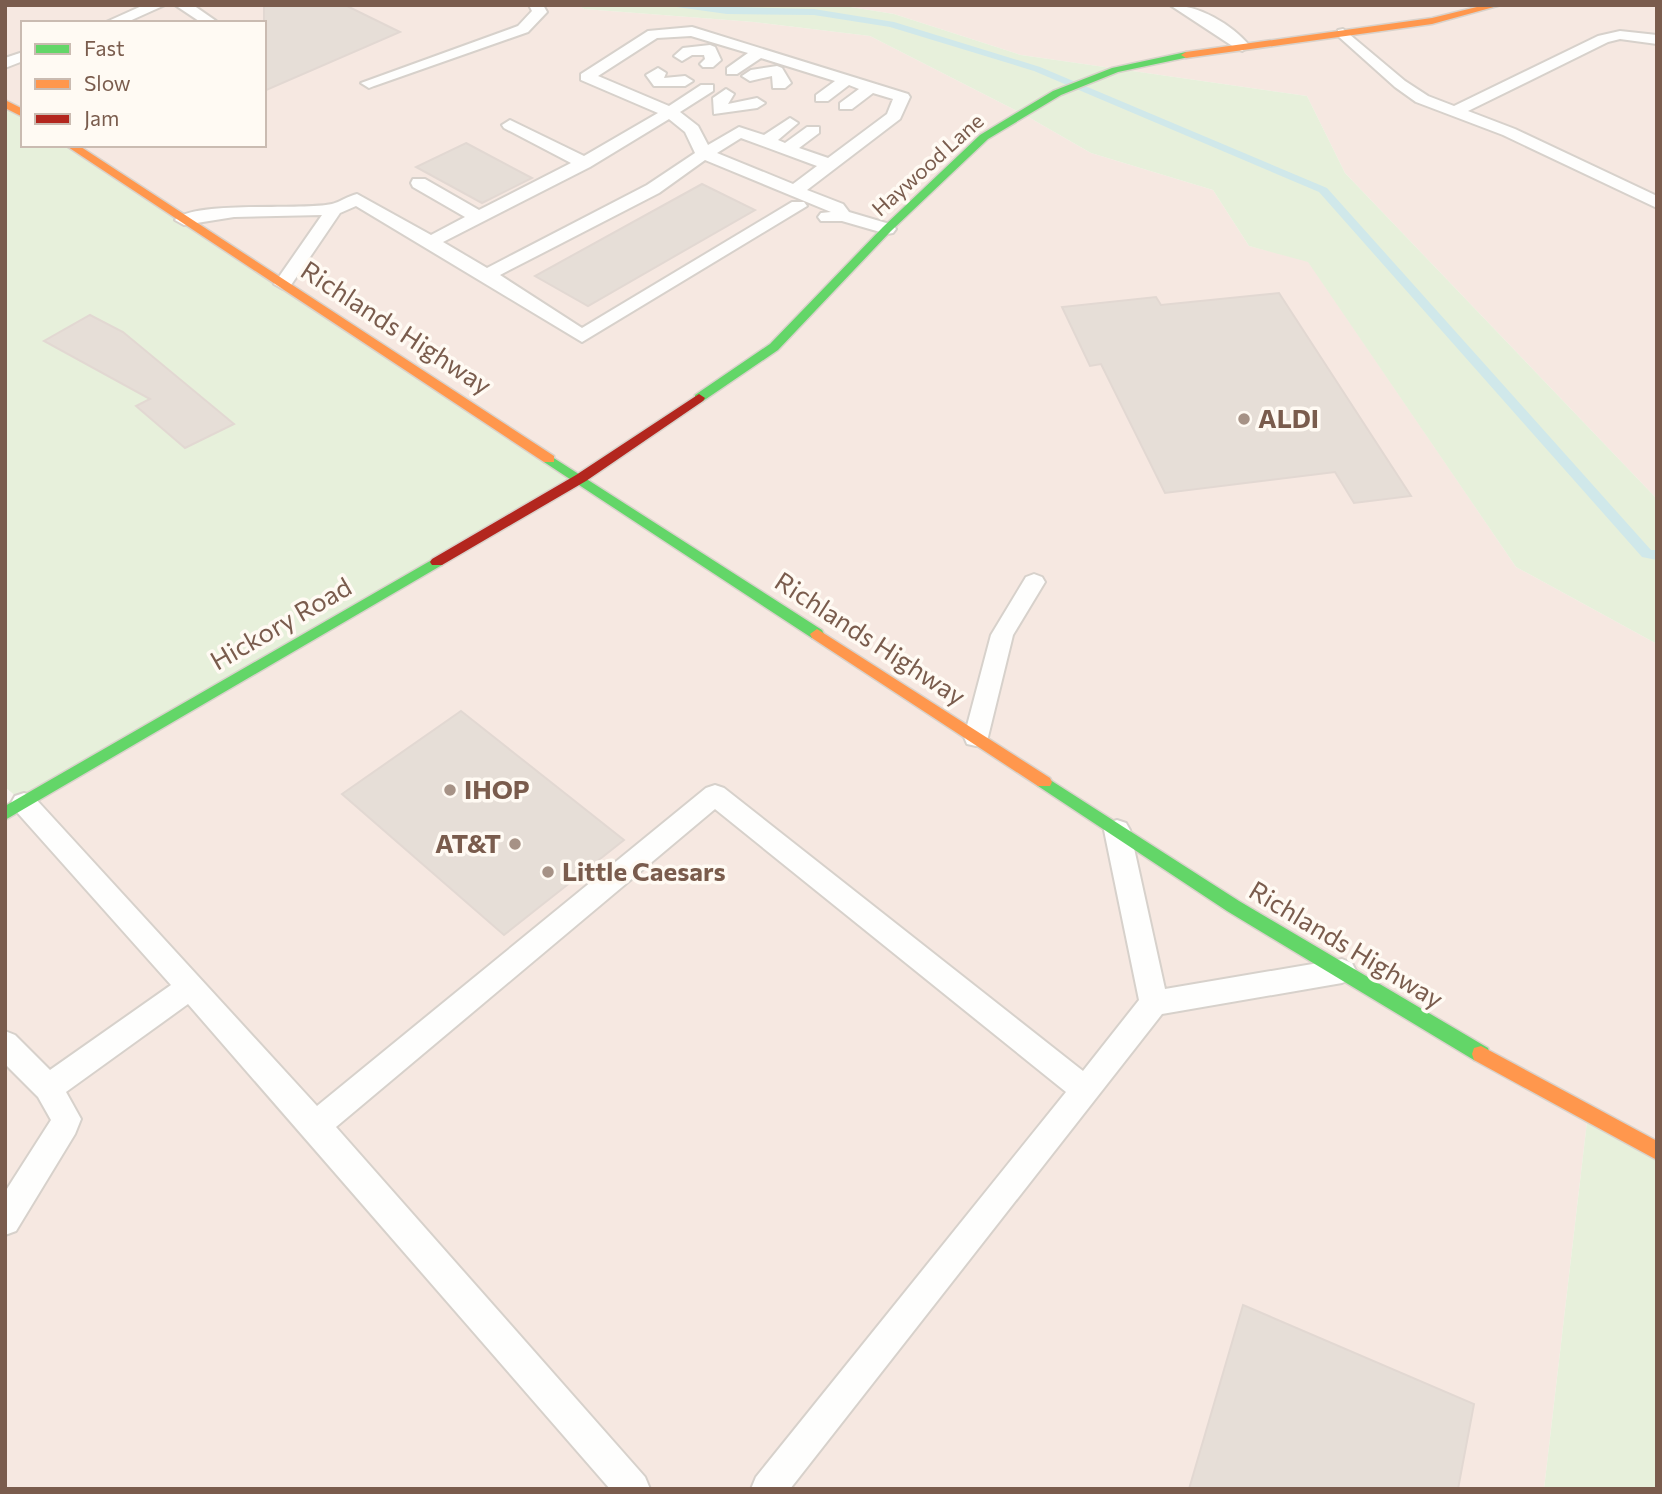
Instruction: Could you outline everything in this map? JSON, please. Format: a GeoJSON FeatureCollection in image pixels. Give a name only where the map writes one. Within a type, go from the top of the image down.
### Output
{"type":"FeatureCollection","features":[{"type":"Feature","properties":{"kind":"street","name":"Haywood Lane"},"geometry":{"type":"LineString","coordinates":[[581,478],[774,347],[887,229],[984,137],[1057,93],[1115,70],[1157,59],[1432,21],[1497,5]]}},
{"type":"Feature","properties":{"kind":"street"},"geometry":{"type":"LineString","coordinates":[[5,103],[21,113]]}},
{"type":"Feature","properties":{"kind":"street","name":"Richlands Highway"},"geometry":{"type":"LineString","coordinates":[[73,147],[1233,906],[1466,1046],[1657,1151]]}},
{"type":"Feature","properties":{"kind":"street","name":"Hickory Road"},"geometry":{"type":"LineString","coordinates":[[15,808],[581,478]]}},
{"type":"Feature","properties":{"kind":"lane"},"geometry":{"type":"LineString","coordinates":[[116,21],[158,5]]}},
{"type":"Feature","properties":{"kind":"lane"},"geometry":{"type":"LineString","coordinates":[[182,5],[209,21]]}},
{"type":"Feature","properties":{"kind":"lane"},"geometry":{"type":"LineString","coordinates":[[369,83],[523,29],[540,12],[536,5]]}},
{"type":"Feature","properties":{"kind":"lane"},"geometry":{"type":"LineString","coordinates":[[1177,5],[1208,21],[1242,46]]}},
{"type":"Feature","properties":{"kind":"lane"},"geometry":{"type":"LineString","coordinates":[[184,219],[234,212],[334,209],[357,199],[487,275],[582,336],[744,238],[792,195],[894,116],[902,97],[847,79],[772,75],[761,51],[692,31],[653,34],[586,77],[638,96],[670,112],[692,129],[704,154],[792,195],[820,217],[843,216],[887,229]]}},
{"type":"Feature","properties":{"kind":"lane"},"geometry":{"type":"LineString","coordinates":[[1343,33],[1400,84],[1422,99],[1456,111],[1657,202]]}},
{"type":"Feature","properties":{"kind":"lane"},"geometry":{"type":"LineString","coordinates":[[1456,111],[1603,39],[1620,35],[1657,40]]}},
{"type":"Feature","properties":{"kind":"lane"},"geometry":{"type":"LineString","coordinates":[[699,57],[724,40]]}},
{"type":"Feature","properties":{"kind":"lane"},"geometry":{"type":"LineString","coordinates":[[732,71],[761,51]]}},
{"type":"Feature","properties":{"kind":"lane"},"geometry":{"type":"LineString","coordinates":[[638,96],[668,78]]}},
{"type":"Feature","properties":{"kind":"lane"},"geometry":{"type":"LineString","coordinates":[[822,98],[847,79]]}},
{"type":"Feature","properties":{"kind":"lane"},"geometry":{"type":"LineString","coordinates":[[846,106],[871,87]]}},
{"type":"Feature","properties":{"kind":"lane"},"geometry":{"type":"LineString","coordinates":[[430,242],[584,163],[707,88]]}},
{"type":"Feature","properties":{"kind":"lane"},"geometry":{"type":"LineString","coordinates":[[692,129],[720,111],[733,96]]}},
{"type":"Feature","properties":{"kind":"lane"},"geometry":{"type":"LineString","coordinates":[[720,111],[757,103]]}},
{"type":"Feature","properties":{"kind":"lane"},"geometry":{"type":"LineString","coordinates":[[766,142],[790,123]]}},
{"type":"Feature","properties":{"kind":"lane"},"geometry":{"type":"LineString","coordinates":[[510,125],[584,163]]}},
{"type":"Feature","properties":{"kind":"lane"},"geometry":{"type":"LineString","coordinates":[[787,149],[813,130]]}},
{"type":"Feature","properties":{"kind":"lane"},"geometry":{"type":"LineString","coordinates":[[487,275],[653,189],[739,132],[831,165]]}},
{"type":"Feature","properties":{"kind":"lane"},"geometry":{"type":"LineString","coordinates":[[419,183],[478,217]]}},
{"type":"Feature","properties":{"kind":"lane"},"geometry":{"type":"LineString","coordinates":[[653,189],[673,200]]}},
{"type":"Feature","properties":{"kind":"lane"},"geometry":{"type":"LineString","coordinates":[[624,204],[644,215]]}},
{"type":"Feature","properties":{"kind":"lane"},"geometry":{"type":"LineString","coordinates":[[283,284],[334,209]]}},
{"type":"Feature","properties":{"kind":"lane"},"geometry":{"type":"LineString","coordinates":[[580,227],[601,239]]}},
{"type":"Feature","properties":{"kind":"lane"},"geometry":{"type":"LineString","coordinates":[[724,228],[744,238]]}},
{"type":"Feature","properties":{"kind":"lane"},"geometry":{"type":"LineString","coordinates":[[549,244],[570,256]]}},
{"type":"Feature","properties":{"kind":"lane"},"geometry":{"type":"LineString","coordinates":[[695,244],[716,255]]}},
{"type":"Feature","properties":{"kind":"lane"},"geometry":{"type":"LineString","coordinates":[[653,269],[674,281]]}},
{"type":"Feature","properties":{"kind":"lane"},"geometry":{"type":"LineString","coordinates":[[621,287],[641,300]]}},
{"type":"Feature","properties":{"kind":"lane"},"geometry":{"type":"LineString","coordinates":[[976,737],[1002,635],[1034,582]]}},
{"type":"Feature","properties":{"kind":"lane"},"geometry":{"type":"LineString","coordinates":[[316,1126],[715,795],[1085,1090]]}},
{"type":"Feature","properties":{"kind":"lane"},"geometry":{"type":"LineString","coordinates":[[15,808],[190,987],[316,1126],[633,1489]]}},
{"type":"Feature","properties":{"kind":"lane"},"geometry":{"type":"LineString","coordinates":[[1117,830],[1154,1003]]}},
{"type":"Feature","properties":{"kind":"lane"},"geometry":{"type":"LineString","coordinates":[[768,1489],[1154,1003],[1342,971]]}},
{"type":"Feature","properties":{"kind":"lane"},"geometry":{"type":"LineString","coordinates":[[48,1088],[190,987]]}},
{"type":"Feature","properties":{"kind":"lane"},"geometry":{"type":"LineString","coordinates":[[5,1044],[48,1088],[66,1119],[60,1134],[5,1220]]}},
{"type":"Feature","properties":{"kind":"shaded area"},"geometry":{"type":"Polygon","coordinates":[[[5,5],[578,5],[584,9],[754,22],[870,36],[1023,114],[1091,153],[1213,190],[1249,246],[1308,261],[1516,567],[1657,644],[1657,1151],[1588,1113],[1544,1489],[5,1489],[5,814],[580,478],[73,147],[266,147],[266,21],[21,21],[21,113],[5,103],[5,5]]]}},
{"type":"Feature","properties":{"kind":"shaded area"},"geometry":{"type":"Polygon","coordinates":[[[838,5],[1657,5],[1657,499],[1345,173],[1307,96],[1021,55],[894,14],[838,5]]]}},
{"type":"Feature","properties":{"kind":"green space"},"geometry":{"type":"Polygon","coordinates":[[[578,5],[838,5],[894,14],[1021,55],[1307,96],[1345,173],[1657,499],[1657,644],[1516,567],[1308,262],[1249,246],[1213,190],[1091,153],[1023,114],[870,36],[754,22],[584,9],[578,5]]]}},
{"type":"Feature","properties":{"kind":"green space"},"geometry":{"type":"Polygon","coordinates":[[[5,103],[21,113],[21,147],[73,147],[581,478],[24,803],[5,787],[5,103]]]}},
{"type":"Feature","properties":{"kind":"green space"},"geometry":{"type":"Polygon","coordinates":[[[1588,1113],[1657,1151],[1657,1489],[1544,1489],[1588,1113]]]}},
{"type":"Feature","properties":{"kind":"building"},"geometry":{"type":"Polygon","coordinates":[[[264,5],[345,5],[400,32],[266,90],[264,5]]]}},
{"type":"Feature","properties":{"kind":"building"},"geometry":{"type":"Polygon","coordinates":[[[466,143],[532,178],[482,203],[416,167],[466,143]]]}},
{"type":"Feature","properties":{"kind":"building"},"geometry":{"type":"Polygon","coordinates":[[[702,184],[755,210],[588,306],[535,276],[702,184]]]}},
{"type":"Feature","properties":{"kind":"building","name":"ALDI"},"geometry":{"type":"Polygon","coordinates":[[[1279,293],[1411,496],[1354,503],[1335,472],[1165,493],[1101,364],[1090,366],[1062,307],[1156,297],[1161,305],[1279,293]]]}},
{"type":"Feature","properties":{"kind":"building"},"geometry":{"type":"Polygon","coordinates":[[[90,315],[123,332],[234,424],[185,448],[136,406],[150,399],[44,341],[90,315]]]}},
{"type":"Feature","properties":{"kind":"building"},"geometry":{"type":"Polygon","coordinates":[[[461,711],[624,840],[504,935],[342,794],[461,711]]]}},
{"type":"Feature","properties":{"kind":"building"},"geometry":{"type":"Polygon","coordinates":[[[1243,1305],[1474,1404],[1458,1489],[1189,1489],[1243,1305]]]}},
{"type":"Feature","properties":{"kind":"waterway"},"geometry":{"type":"LineString","coordinates":[[666,5],[727,11],[814,12],[891,24],[1037,69],[1323,190],[1647,554],[1657,555]]}},
{"type":"Feature","properties":{"kind":"traffic: fast"},"geometry":{"type":"LineString","coordinates":[[699,398],[774,347],[887,229],[984,137],[1057,93],[1115,70],[1186,55]]}},
{"type":"Feature","properties":{"kind":"traffic: fast"},"geometry":{"type":"LineString","coordinates":[[549,459],[817,634]]}},
{"type":"Feature","properties":{"kind":"traffic: fast"},"geometry":{"type":"LineString","coordinates":[[5,814],[437,562]]}},
{"type":"Feature","properties":{"kind":"traffic: fast"},"geometry":{"type":"LineString","coordinates":[[1044,782],[1233,906],[1481,1054]]}},
{"type":"Feature","properties":{"kind":"traffic: slow"},"geometry":{"type":"LineString","coordinates":[[1186,55],[1432,21],[1497,5]]}},
{"type":"Feature","properties":{"kind":"traffic: slow"},"geometry":{"type":"LineString","coordinates":[[5,103],[21,113]]}},
{"type":"Feature","properties":{"kind":"traffic: slow"},"geometry":{"type":"LineString","coordinates":[[73,147],[549,459]]}},
{"type":"Feature","properties":{"kind":"traffic: slow"},"geometry":{"type":"LineString","coordinates":[[817,634],[1044,782]]}},
{"type":"Feature","properties":{"kind":"traffic: slow"},"geometry":{"type":"LineString","coordinates":[[1481,1054],[1657,1151]]}},
{"type":"Feature","properties":{"kind":"traffic: jam"},"geometry":{"type":"LineString","coordinates":[[437,562],[581,478],[699,398]]}},
{"type":"Feature","properties":{"kind":"place","name":"ALDI"},"geometry":{"type":"Point","coordinates":[1244,419]}},
{"type":"Feature","properties":{"kind":"place","name":"IHOP"},"geometry":{"type":"Point","coordinates":[450,790]}},
{"type":"Feature","properties":{"kind":"place","name":"AT&T"},"geometry":{"type":"Point","coordinates":[515,844]}},
{"type":"Feature","properties":{"kind":"place","name":"Little Caesars"},"geometry":{"type":"Point","coordinates":[548,872]}}]}
